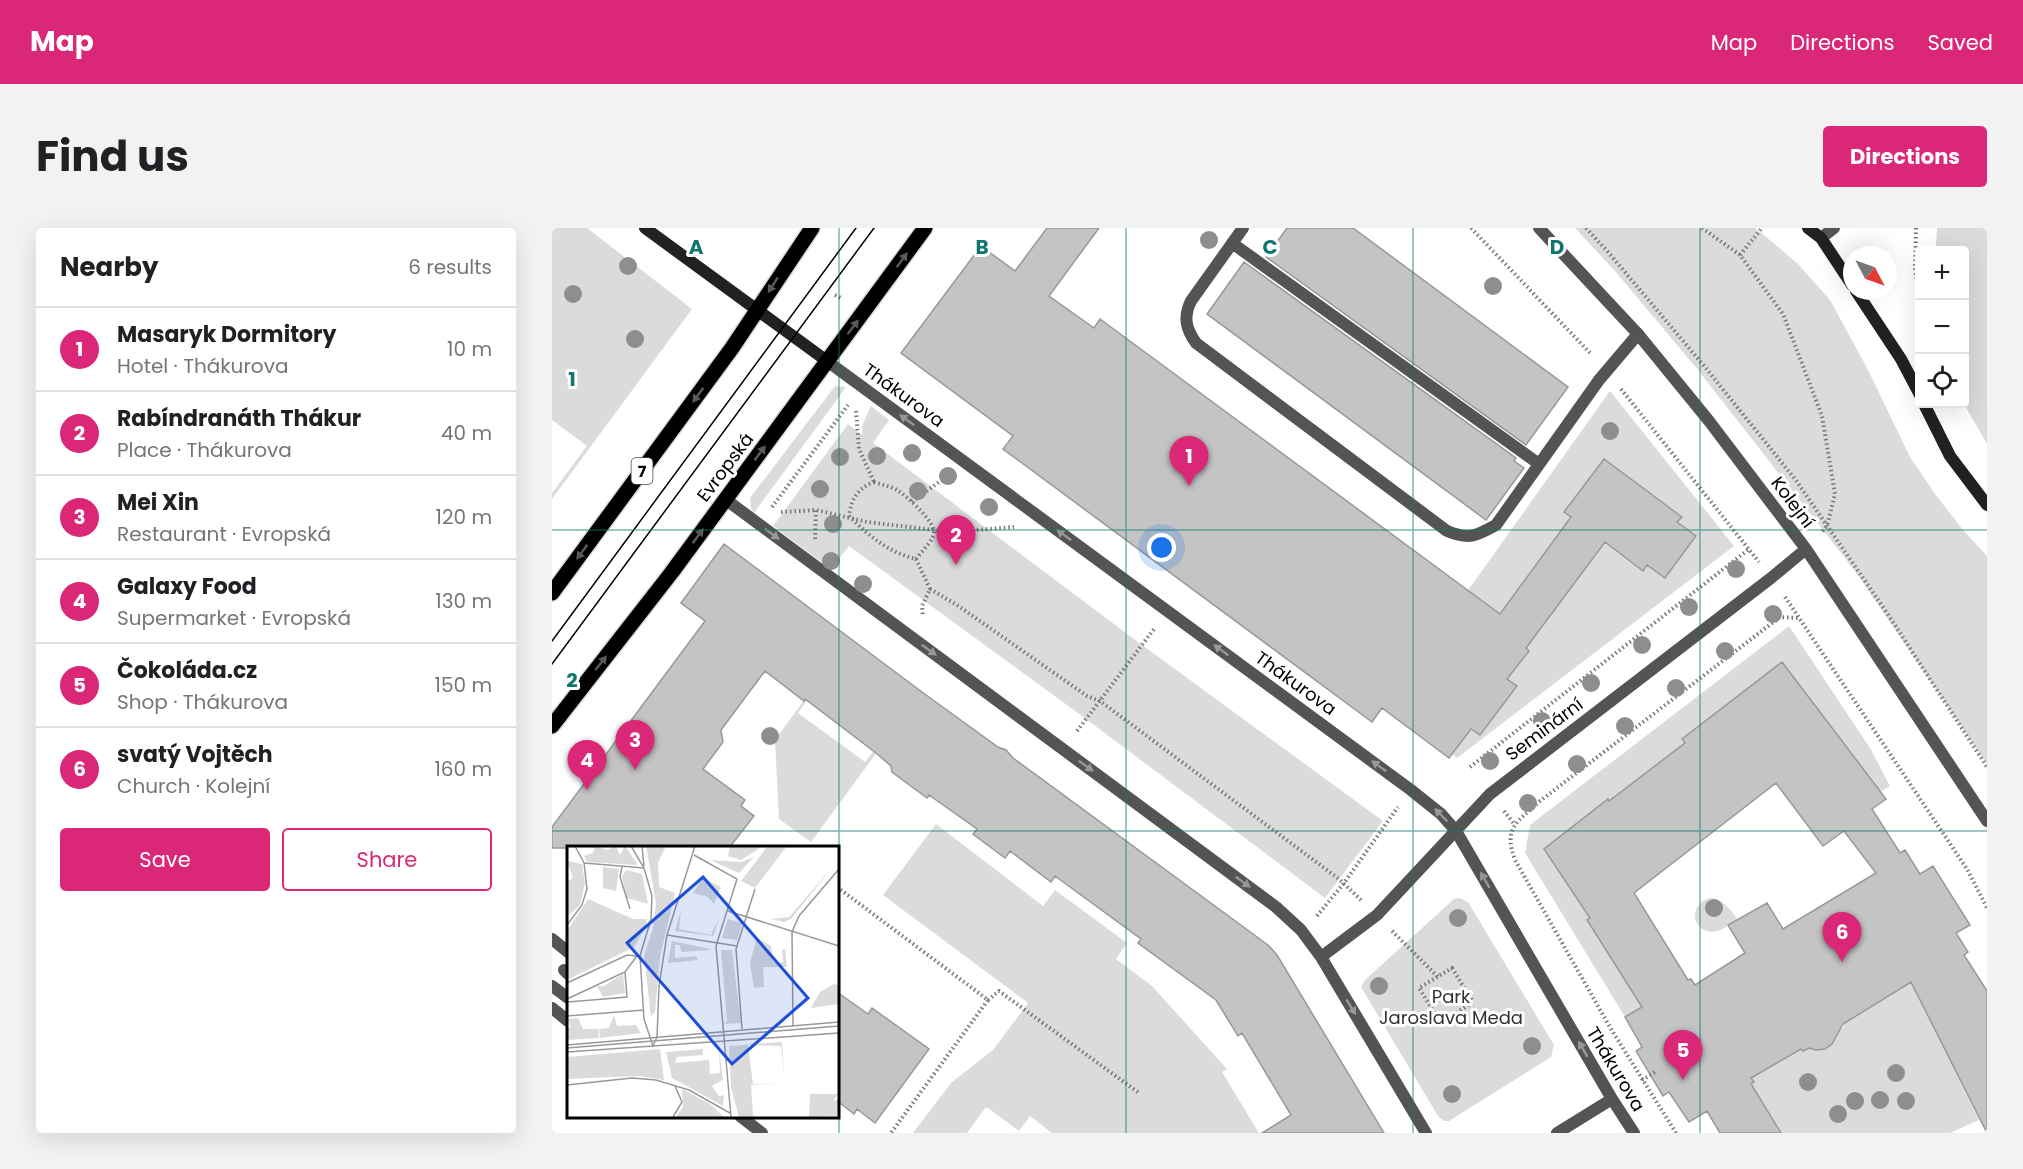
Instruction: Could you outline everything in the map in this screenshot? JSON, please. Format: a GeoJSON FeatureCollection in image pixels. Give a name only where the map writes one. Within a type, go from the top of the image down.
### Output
{"type":"FeatureCollection","features":[{"type":"Feature","properties":{"kind":"main road","name":"7"},"geometry":{"type":"LineString","coordinates":[[552,593],[732,348],[812,228]]}},
{"type":"Feature","properties":{"kind":"main road","name":"Evropská"},"geometry":{"type":"LineString","coordinates":[[552,726],[672,572],[925,228]]}},
{"type":"Feature","properties":{"kind":"street"},"geometry":{"type":"LineString","coordinates":[[645,228],[827,361]]}},
{"type":"Feature","properties":{"kind":"street"},"geometry":{"type":"LineString","coordinates":[[1243,228],[1191,301],[1185,313],[1188,332],[1196,343],[1447,531],[1462,537],[1481,533],[1496,525],[1607,371],[1638,334]]}},
{"type":"Feature","properties":{"kind":"street","name":"Kolejní"},"geometry":{"type":"LineString","coordinates":[[1539,228],[1638,334],[1709,421],[1806,549],[1987,820]]}},
{"type":"Feature","properties":{"kind":"street"},"geometry":{"type":"LineString","coordinates":[[1808,228],[1821,238],[1843,271]]}},
{"type":"Feature","properties":{"kind":"street"},"geometry":{"type":"LineString","coordinates":[[1821,238],[1834,228]]}},
{"type":"Feature","properties":{"kind":"street"},"geometry":{"type":"LineString","coordinates":[[1232,243],[1539,464]]}},
{"type":"Feature","properties":{"kind":"street"},"geometry":{"type":"LineString","coordinates":[[1862,300],[1901,359],[1915,386]]}},
{"type":"Feature","properties":{"kind":"street","name":"Thákurova"},"geometry":{"type":"LineString","coordinates":[[827,361],[1441,814],[1456,831],[1634,1133]]}},
{"type":"Feature","properties":{"kind":"street"},"geometry":{"type":"LineString","coordinates":[[1926,408],[1950,456],[1987,505]]}},
{"type":"Feature","properties":{"kind":"street"},"geometry":{"type":"LineString","coordinates":[[725,499],[1276,907],[1301,930],[1321,957],[1426,1133]]}},
{"type":"Feature","properties":{"kind":"street","name":"Seminární"},"geometry":{"type":"LineString","coordinates":[[1321,957],[1377,915],[1490,794],[1806,549]]}},
{"type":"Feature","properties":{"kind":"street"},"geometry":{"type":"LineString","coordinates":[[552,939],[567,951]]}},
{"type":"Feature","properties":{"kind":"street"},"geometry":{"type":"LineString","coordinates":[[552,986],[567,997]]}},
{"type":"Feature","properties":{"kind":"street"},"geometry":{"type":"LineString","coordinates":[[552,1008],[567,1020]]}},
{"type":"Feature","properties":{"kind":"street"},"geometry":{"type":"LineString","coordinates":[[1557,1133],[1612,1099]]}},
{"type":"Feature","properties":{"kind":"street"},"geometry":{"type":"LineString","coordinates":[[743,1118],[762,1133]]}},
{"type":"Feature","properties":{"kind":"path"},"geometry":{"type":"LineString","coordinates":[[1471,228],[1607,371],[1749,549],[1800,618],[1967,869],[1987,908]]}},
{"type":"Feature","properties":{"kind":"path"},"geometry":{"type":"LineString","coordinates":[[1586,228],[1705,367],[1795,479],[1889,616],[1987,767]]}},
{"type":"Feature","properties":{"kind":"path"},"geometry":{"type":"LineString","coordinates":[[1702,228],[1740,255],[1783,314],[1822,416],[1835,494],[1827,526],[1806,549]]}},
{"type":"Feature","properties":{"kind":"path"},"geometry":{"type":"LineString","coordinates":[[1740,255],[1762,228]]}},
{"type":"Feature","properties":{"kind":"path"},"geometry":{"type":"LineString","coordinates":[[1916,246],[1917,228]]}},
{"type":"Feature","properties":{"kind":"path"},"geometry":{"type":"LineString","coordinates":[[770,509],[849,404]]}},
{"type":"Feature","properties":{"kind":"path"},"geometry":{"type":"LineString","coordinates":[[856,406],[859,449],[874,482]]}},
{"type":"Feature","properties":{"kind":"path"},"geometry":{"type":"LineString","coordinates":[[912,502],[965,463]]}},
{"type":"Feature","properties":{"kind":"path"},"geometry":{"type":"LineString","coordinates":[[849,516],[850,505],[865,486],[874,482],[896,490],[912,502],[931,523],[934,530],[933,537],[916,559]]}},
{"type":"Feature","properties":{"kind":"path"},"geometry":{"type":"LineString","coordinates":[[774,515],[785,511],[816,510],[867,522],[963,532],[1047,523]]}},
{"type":"Feature","properties":{"kind":"path"},"geometry":{"type":"LineString","coordinates":[[849,516],[879,544],[905,557],[916,559]]}},
{"type":"Feature","properties":{"kind":"path"},"geometry":{"type":"LineString","coordinates":[[1470,767],[1749,549]]}},
{"type":"Feature","properties":{"kind":"path"},"geometry":{"type":"LineString","coordinates":[[916,559],[930,589],[957,605],[1087,696],[1100,701],[1344,883],[1438,977]]}},
{"type":"Feature","properties":{"kind":"path"},"geometry":{"type":"LineString","coordinates":[[926,648],[922,606],[930,589]]}},
{"type":"Feature","properties":{"kind":"path"},"geometry":{"type":"LineString","coordinates":[[1064,749],[1168,611]]}},
{"type":"Feature","properties":{"kind":"path"},"geometry":{"type":"LineString","coordinates":[[1674,1132],[1515,860],[1509,843],[1515,825],[1540,801],[1780,617],[1800,618]]}},
{"type":"Feature","properties":{"kind":"path"},"geometry":{"type":"LineString","coordinates":[[1344,883],[1411,790]]}},
{"type":"Feature","properties":{"kind":"path"},"geometry":{"type":"LineString","coordinates":[[838,888],[988,1000]]}},
{"type":"Feature","properties":{"kind":"path"},"geometry":{"type":"LineString","coordinates":[[1452,968],[1473,1002],[1441,1023],[1419,988],[1438,977],[1452,968]]}},
{"type":"Feature","properties":{"kind":"path"},"geometry":{"type":"LineString","coordinates":[[891,1133],[988,1000],[999,991],[1139,1093]]}},
{"type":"Feature","properties":{"kind":"path"},"geometry":{"type":"LineString","coordinates":[[1642,1080],[1657,1071]]}},
{"type":"Feature","properties":{"kind":"green space"},"geometry":{"type":"Polygon","coordinates":[[[552,228],[587,228],[692,309],[552,499],[552,493],[587,446],[552,420],[552,228]]]}},
{"type":"Feature","properties":{"kind":"green space"},"geometry":{"type":"Polygon","coordinates":[[[1575,228],[1755,228],[1798,264],[1830,300],[1868,370],[1910,457],[1963,530],[1987,556],[1987,764],[1855,571],[1698,370],[1615,271],[1575,228]]]}},
{"type":"Feature","properties":{"kind":"green space"},"geometry":{"type":"Polygon","coordinates":[[[1937,228],[1987,228],[1987,444],[1966,408],[1969,408],[1969,246],[1936,246],[1937,228]]]}},
{"type":"Feature","properties":{"kind":"green space"},"geometry":{"type":"Polygon","coordinates":[[[835,386],[846,387],[754,513],[750,498],[835,386]]]}},
{"type":"Feature","properties":{"kind":"green space"},"geometry":{"type":"Polygon","coordinates":[[[1610,391],[1734,546],[1457,758],[1452,754],[1471,729],[1480,735],[1516,686],[1507,679],[1529,651],[1526,648],[1605,542],[1642,570],[1647,565],[1665,578],[1696,536],[1677,522],[1682,516],[1604,459],[1564,512],[1571,517],[1493,623],[1454,610],[1610,391]]]}},
{"type":"Feature","properties":{"kind":"green space"},"geometry":{"type":"Polygon","coordinates":[[[871,406],[889,420],[873,443],[1138,642],[1383,821],[1325,898],[1082,716],[849,546],[831,569],[773,526],[848,424],[862,435],[862,426],[871,406]]]}},
{"type":"Feature","properties":{"kind":"green space"},"geometry":{"type":"Polygon","coordinates":[[[1789,626],[1870,748],[1890,786],[1880,792],[1782,662],[1682,738],[1685,743],[1609,801],[1607,799],[1545,848],[1590,918],[1642,1007],[1625,1017],[1525,853],[1530,825],[1789,626]]]}},
{"type":"Feature","properties":{"kind":"green space"},"geometry":{"type":"Polygon","coordinates":[[[805,699],[807,700],[798,713],[865,762],[880,743],[883,744],[811,842],[779,819],[775,740],[805,699]]]}},
{"type":"Feature","properties":{"kind":"green space"},"geometry":{"type":"Polygon","coordinates":[[[936,824],[1043,906],[1055,890],[1127,943],[1116,959],[1152,986],[1227,1069],[1222,1072],[1259,1133],[1052,1133],[1030,1116],[1019,1131],[985,1108],[967,1133],[913,1133],[951,1083],[993,1050],[1028,1003],[883,895],[936,824]]]}},
{"type":"Feature","properties":{"kind":"green space","name":"Park Jaroslava Meda"},"geometry":{"type":"Polygon","coordinates":[[[1459,898],[1468,902],[1554,1045],[1551,1057],[1449,1121],[1444,1121],[1438,1116],[1361,987],[1366,979],[1454,899],[1459,898]]]}},
{"type":"Feature","properties":{"kind":"green space"},"geometry":{"type":"Polygon","coordinates":[[[1710,898],[1726,906],[1738,920],[1717,931],[1704,930],[1696,922],[1695,916],[1698,905],[1710,898]]]}},
{"type":"Feature","properties":{"kind":"green space"},"geometry":{"type":"Polygon","coordinates":[[[1933,969],[1931,1022],[1979,1120],[1950,1133],[1781,1133],[1751,1084],[1753,1082],[1741,1061],[1801,1049],[1803,1051],[1809,1048],[1824,1048],[1831,1044],[1837,1030],[1844,1027],[1843,1024],[1933,969]]]}},
{"type":"Feature","properties":{"kind":"building"},"geometry":{"type":"Polygon","coordinates":[[[1047,228],[1099,228],[1049,296],[1094,328],[1100,319],[1500,614],[1571,517],[1564,512],[1604,459],[1682,517],[1677,522],[1696,536],[1665,578],[1647,565],[1643,571],[1605,542],[1526,648],[1529,651],[1507,679],[1517,686],[1480,735],[1471,729],[1449,758],[1382,708],[1372,722],[1003,449],[1013,436],[901,353],[981,246],[1015,271],[1047,228]]]}},
{"type":"Feature","properties":{"kind":"building"},"geometry":{"type":"Polygon","coordinates":[[[1287,228],[1353,228],[1568,387],[1526,445],[1266,257],[1287,228]]]}},
{"type":"Feature","properties":{"kind":"building"},"geometry":{"type":"Polygon","coordinates":[[[1244,262],[1516,458],[1514,461],[1524,468],[1486,520],[1207,314],[1244,262]]]}},
{"type":"Feature","properties":{"kind":"building"},"geometry":{"type":"Polygon","coordinates":[[[724,544],[1268,945],[1277,955],[1384,1133],[1262,1133],[1291,1115],[1242,1033],[1238,1036],[1216,1000],[1138,943],[1141,939],[1055,876],[1051,882],[1010,851],[1005,858],[973,834],[977,829],[929,795],[927,798],[892,772],[891,766],[876,753],[765,671],[721,730],[723,742],[703,769],[745,800],[741,806],[754,816],[731,846],[567,846],[567,848],[552,848],[552,827],[705,621],[681,603],[724,544]]]}},
{"type":"Feature","properties":{"kind":"building"},"geometry":{"type":"Polygon","coordinates":[[[1782,662],[1886,799],[1872,809],[1900,853],[1905,850],[1920,874],[1933,866],[1970,925],[1956,933],[1968,952],[1964,955],[1987,991],[1987,1133],[1911,982],[1843,1024],[1832,1044],[1825,1049],[1809,1048],[1803,1051],[1801,1049],[1751,1078],[1754,1082],[1751,1084],[1781,1133],[1720,1133],[1707,1111],[1689,1122],[1669,1092],[1663,1096],[1636,1051],[1642,1047],[1625,1017],[1642,1007],[1587,920],[1590,918],[1544,849],[1685,743],[1682,739],[1782,662]],[[1776,783],[1634,893],[1688,980],[1691,979],[1695,985],[1745,953],[1728,925],[1767,903],[1783,929],[1876,873],[1844,831],[1823,846],[1776,783]]]}},
{"type":"Feature","properties":{"kind":"building"},"geometry":{"type":"Polygon","coordinates":[[[838,993],[868,1014],[872,1008],[929,1049],[875,1123],[857,1109],[854,1114],[838,1102],[838,993]]]}},
{"type":"Feature","properties":{"kind":"tram line"},"geometry":{"type":"LineString","coordinates":[[552,641],[856,228]]}},
{"type":"Feature","properties":{"kind":"tram line"},"geometry":{"type":"LineString","coordinates":[[552,664],[874,228]]}},
{"type":"Feature","properties":{"kind":"place","name":"Masaryk Dormitory"},"geometry":{"type":"Point","coordinates":[1189,486]}},
{"type":"Feature","properties":{"kind":"place","name":"Rabíndranáth Thákur"},"geometry":{"type":"Point","coordinates":[956,565]}},
{"type":"Feature","properties":{"kind":"place","name":"Mei Xin"},"geometry":{"type":"Point","coordinates":[635,770]}},
{"type":"Feature","properties":{"kind":"place","name":"Galaxy Food"},"geometry":{"type":"Point","coordinates":[587,790]}},
{"type":"Feature","properties":{"kind":"place","name":"svatý Vojtěch"},"geometry":{"type":"Point","coordinates":[1842,962]}},
{"type":"Feature","properties":{"kind":"place","name":"Čokoláda.cz"},"geometry":{"type":"Point","coordinates":[1683,1080]}}]}
